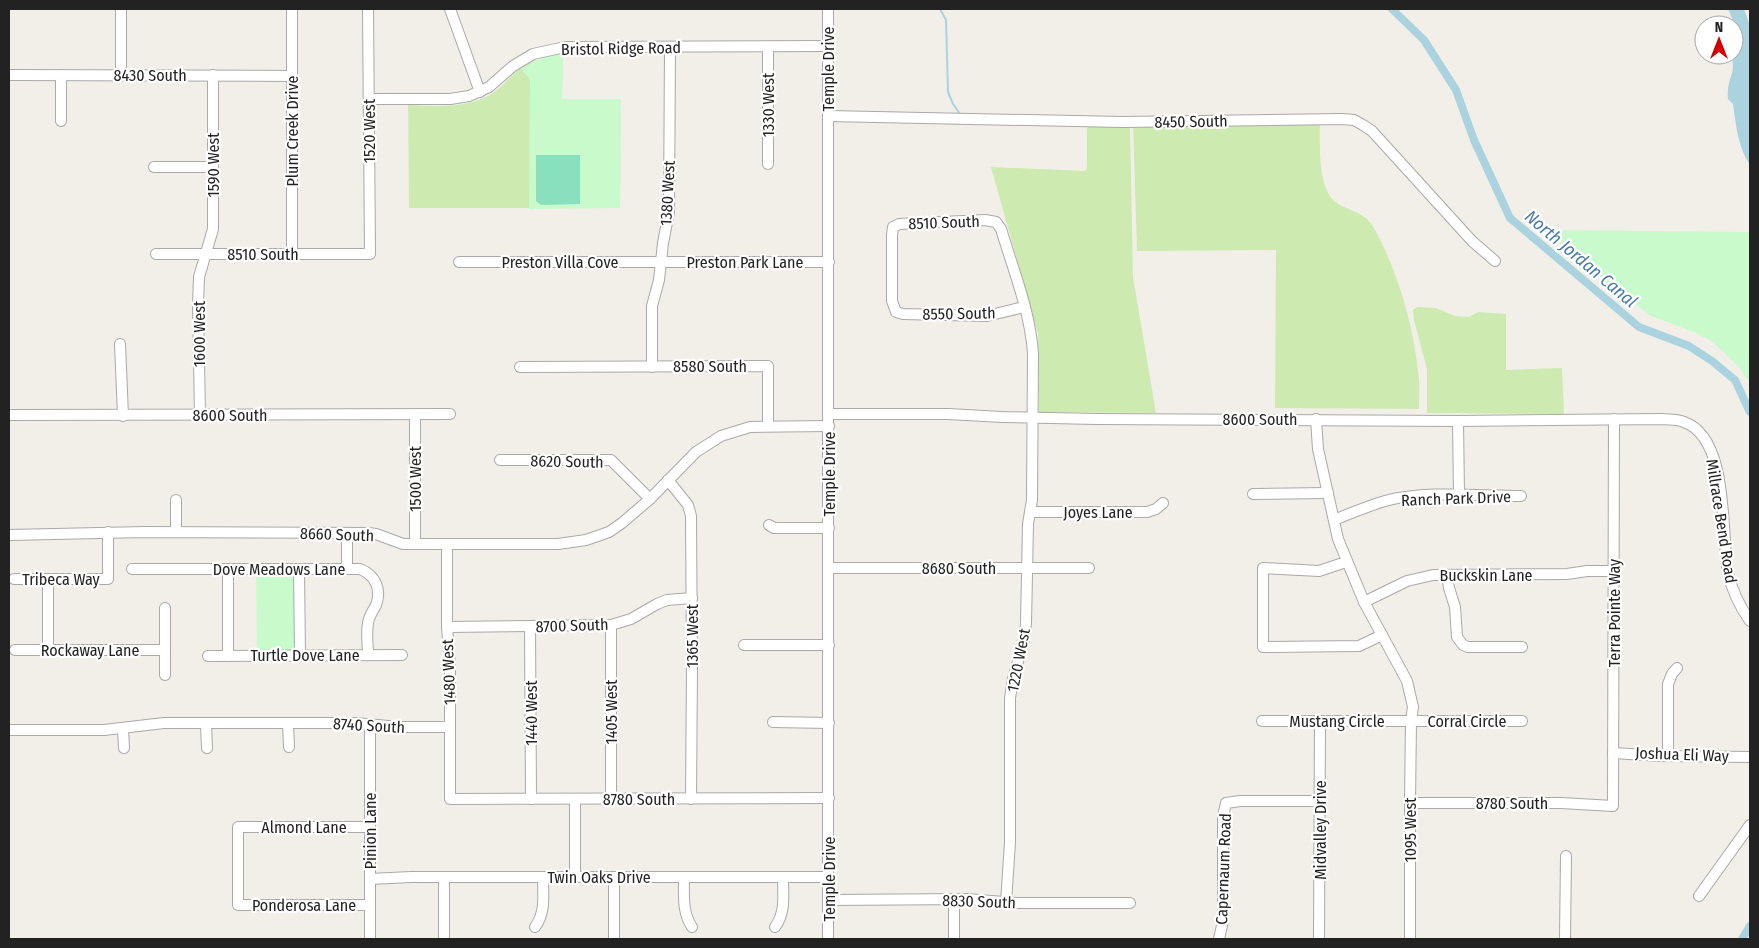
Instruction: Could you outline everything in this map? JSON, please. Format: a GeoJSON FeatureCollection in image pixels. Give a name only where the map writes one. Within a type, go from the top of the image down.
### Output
{"type":"FeatureCollection","features":[{"type":"Feature","properties":{"kind":"street"},"geometry":{"type":"LineString","coordinates":[[121,9],[121,75]]}},
{"type":"Feature","properties":{"kind":"street","name":"Plum Creek Drive"},"geometry":{"type":"LineString","coordinates":[[292,9],[292,254]]}},
{"type":"Feature","properties":{"kind":"street","name":"1520 West"},"geometry":{"type":"LineString","coordinates":[[368,9],[370,254]]}},
{"type":"Feature","properties":{"kind":"street"},"geometry":{"type":"LineString","coordinates":[[450,9],[480,92]]}},
{"type":"Feature","properties":{"kind":"street","name":"Temple Drive"},"geometry":{"type":"LineString","coordinates":[[828,9],[828,939]]}},
{"type":"Feature","properties":{"kind":"street","name":"Bristol Ridge Road"},"geometry":{"type":"LineString","coordinates":[[369,99],[450,99],[469,96],[480,92],[523,59],[546,50],[565,47],[828,46]]}},
{"type":"Feature","properties":{"kind":"street","name":"1380 West"},"geometry":{"type":"LineString","coordinates":[[652,367],[652,306],[659,280],[669,212],[670,47]]}},
{"type":"Feature","properties":{"kind":"street","name":"1330 West"},"geometry":{"type":"LineString","coordinates":[[768,47],[768,164]]}},
{"type":"Feature","properties":{"kind":"street","name":"8430 South"},"geometry":{"type":"LineString","coordinates":[[9,75],[292,76]]}},
{"type":"Feature","properties":{"kind":"street"},"geometry":{"type":"LineString","coordinates":[[61,75],[61,121]]}},
{"type":"Feature","properties":{"kind":"street","name":"1590 West"},"geometry":{"type":"LineString","coordinates":[[206,254],[213,229],[213,75]]}},
{"type":"Feature","properties":{"kind":"street","name":"8450 South"},"geometry":{"type":"LineString","coordinates":[[828,116],[1122,122],[1354,120],[1372,131],[1472,240],[1494,261]]}},
{"type":"Feature","properties":{"kind":"street"},"geometry":{"type":"LineString","coordinates":[[154,167],[213,167]]}},
{"type":"Feature","properties":{"kind":"street","name":"8510 South"},"geometry":{"type":"LineString","coordinates":[[894,310],[892,301],[893,228],[900,224],[985,220],[996,222]]}},
{"type":"Feature","properties":{"kind":"street","name":"1220 West"},"geometry":{"type":"LineString","coordinates":[[996,222],[1001,229],[1024,307],[1032,344],[1030,512],[1025,632],[1010,698],[1010,842],[1006,902]]}},
{"type":"Feature","properties":{"kind":"street","name":"8510 South"},"geometry":{"type":"LineString","coordinates":[[156,254],[370,254]]}},
{"type":"Feature","properties":{"kind":"street","name":"1600 West"},"geometry":{"type":"LineString","coordinates":[[200,415],[199,277],[206,254]]}},
{"type":"Feature","properties":{"kind":"street","name":"Preston Villa Cove"},"geometry":{"type":"LineString","coordinates":[[459,262],[661,262]]}},
{"type":"Feature","properties":{"kind":"street","name":"Preston Park Lane"},"geometry":{"type":"LineString","coordinates":[[661,262],[828,262]]}},
{"type":"Feature","properties":{"kind":"street","name":"8550 South"},"geometry":{"type":"LineString","coordinates":[[894,310],[904,314],[986,316],[1024,307]]}},
{"type":"Feature","properties":{"kind":"street"},"geometry":{"type":"LineString","coordinates":[[120,344],[123,416]]}},
{"type":"Feature","properties":{"kind":"street","name":"8580 South"},"geometry":{"type":"LineString","coordinates":[[520,367],[768,366],[768,426]]}},
{"type":"Feature","properties":{"kind":"street","name":"8600 South"},"geometry":{"type":"LineString","coordinates":[[9,416],[450,414]]}},
{"type":"Feature","properties":{"kind":"street","name":"8600 South"},"geometry":{"type":"LineString","coordinates":[[829,414],[1458,421],[1614,419],[1673,420],[1684,421],[1690,424]]}},
{"type":"Feature","properties":{"kind":"street","name":"1500 West"},"geometry":{"type":"LineString","coordinates":[[415,415],[415,544]]}},
{"type":"Feature","properties":{"kind":"street","name":"1095 West"},"geometry":{"type":"LineString","coordinates":[[1316,419],[1318,449],[1338,539],[1364,602],[1406,681],[1413,707],[1411,720],[1410,939]]}},
{"type":"Feature","properties":{"kind":"street","name":"Terra Pointe Way"},"geometry":{"type":"LineString","coordinates":[[1613,806],[1614,419]]}},
{"type":"Feature","properties":{"kind":"street"},"geometry":{"type":"LineString","coordinates":[[1458,421],[1458,496]]}},
{"type":"Feature","properties":{"kind":"street","name":"Millrace Bend Road"},"geometry":{"type":"LineString","coordinates":[[1690,424],[1704,438],[1713,457],[1722,500],[1728,572],[1736,596],[1750,621]]}},
{"type":"Feature","properties":{"kind":"street","name":"8660 South"},"geometry":{"type":"LineString","coordinates":[[9,535],[108,532],[350,533],[376,534],[403,544],[558,544],[586,540],[615,527],[635,513],[696,452],[721,436],[750,427],[829,426]]}},
{"type":"Feature","properties":{"kind":"street","name":"8620 South"},"geometry":{"type":"LineString","coordinates":[[500,460],[611,460],[650,499]]}},
{"type":"Feature","properties":{"kind":"street","name":"1365 West"},"geometry":{"type":"LineString","coordinates":[[668,480],[685,500],[691,516],[691,798]]}},
{"type":"Feature","properties":{"kind":"street"},"geometry":{"type":"LineString","coordinates":[[1253,494],[1328,494]]}},
{"type":"Feature","properties":{"kind":"street","name":"Ranch Park Drive"},"geometry":{"type":"LineString","coordinates":[[1334,520],[1385,501],[1423,496],[1521,496]]}},
{"type":"Feature","properties":{"kind":"street"},"geometry":{"type":"LineString","coordinates":[[176,500],[176,532]]}},
{"type":"Feature","properties":{"kind":"street","name":"Joyes Lane"},"geometry":{"type":"LineString","coordinates":[[1030,512],[1147,512],[1156,509],[1163,503]]}},
{"type":"Feature","properties":{"kind":"street"},"geometry":{"type":"LineString","coordinates":[[769,525],[774,528],[829,528]]}},
{"type":"Feature","properties":{"kind":"street","name":"Tribeca Way"},"geometry":{"type":"LineString","coordinates":[[14,579],[108,579],[108,532]]}},
{"type":"Feature","properties":{"kind":"street"},"geometry":{"type":"LineString","coordinates":[[350,533],[350,569]]}},
{"type":"Feature","properties":{"kind":"street","name":"1480 West"},"geometry":{"type":"LineString","coordinates":[[447,544],[447,627],[450,665],[450,799]]}},
{"type":"Feature","properties":{"kind":"street"},"geometry":{"type":"LineString","coordinates":[[1346,562],[1319,571],[1263,568],[1263,647],[1360,646],[1382,635]]}},
{"type":"Feature","properties":{"kind":"street","name":"8680 South"},"geometry":{"type":"LineString","coordinates":[[829,568],[1089,568]]}},
{"type":"Feature","properties":{"kind":"street","name":"Dove Meadows Lane"},"geometry":{"type":"LineString","coordinates":[[132,569],[350,569],[366,572],[376,582],[378,590],[376,605],[368,621],[368,655]]}},
{"type":"Feature","properties":{"kind":"street"},"geometry":{"type":"LineString","coordinates":[[228,569],[228,656]]}},
{"type":"Feature","properties":{"kind":"street"},"geometry":{"type":"LineString","coordinates":[[299,569],[300,656]]}},
{"type":"Feature","properties":{"kind":"street","name":"Buckskin Lane"},"geometry":{"type":"LineString","coordinates":[[1364,602],[1407,581],[1433,575],[1567,574],[1614,570]]}},
{"type":"Feature","properties":{"kind":"street"},"geometry":{"type":"LineString","coordinates":[[1447,575],[1455,607],[1457,638],[1463,645],[1468,647],[1522,647]]}},
{"type":"Feature","properties":{"kind":"street"},"geometry":{"type":"LineString","coordinates":[[48,579],[48,650]]}},
{"type":"Feature","properties":{"kind":"street","name":"8700 South"},"geometry":{"type":"LineString","coordinates":[[447,627],[611,625],[631,619],[667,600],[692,598]]}},
{"type":"Feature","properties":{"kind":"street"},"geometry":{"type":"LineString","coordinates":[[165,608],[165,675]]}},
{"type":"Feature","properties":{"kind":"street","name":"1405 West"},"geometry":{"type":"LineString","coordinates":[[611,625],[612,798]]}},
{"type":"Feature","properties":{"kind":"street","name":"1440 West"},"geometry":{"type":"LineString","coordinates":[[530,626],[531,799]]}},
{"type":"Feature","properties":{"kind":"street"},"geometry":{"type":"LineString","coordinates":[[744,645],[829,645]]}},
{"type":"Feature","properties":{"kind":"street","name":"Rockaway Lane"},"geometry":{"type":"LineString","coordinates":[[15,650],[165,650]]}},
{"type":"Feature","properties":{"kind":"street","name":"Turtle Dove Lane"},"geometry":{"type":"LineString","coordinates":[[208,656],[402,655]]}},
{"type":"Feature","properties":{"kind":"street"},"geometry":{"type":"LineString","coordinates":[[1668,756],[1668,684],[1672,674],[1678,668]]}},
{"type":"Feature","properties":{"kind":"street","name":"Corral Circle"},"geometry":{"type":"LineString","coordinates":[[1411,720],[1522,721]]}},
{"type":"Feature","properties":{"kind":"street","name":"Mustang Circle"},"geometry":{"type":"LineString","coordinates":[[1262,721],[1411,720]]}},
{"type":"Feature","properties":{"kind":"street","name":"Midvalley Drive"},"geometry":{"type":"LineString","coordinates":[[1319,939],[1320,721]]}},
{"type":"Feature","properties":{"kind":"street"},"geometry":{"type":"LineString","coordinates":[[773,722],[829,722]]}},
{"type":"Feature","properties":{"kind":"street"},"geometry":{"type":"LineString","coordinates":[[206,723],[207,748]]}},
{"type":"Feature","properties":{"kind":"street","name":"8740 South"},"geometry":{"type":"LineString","coordinates":[[9,730],[123,729],[152,724],[206,723],[370,724],[399,728],[450,727]]}},
{"type":"Feature","properties":{"kind":"street"},"geometry":{"type":"LineString","coordinates":[[288,723],[289,747]]}},
{"type":"Feature","properties":{"kind":"street","name":"Pinion Lane"},"geometry":{"type":"LineString","coordinates":[[370,724],[370,938]]}},
{"type":"Feature","properties":{"kind":"street"},"geometry":{"type":"LineString","coordinates":[[123,729],[124,748]]}},
{"type":"Feature","properties":{"kind":"street","name":"Joshua Eli Way"},"geometry":{"type":"LineString","coordinates":[[1613,753],[1750,757]]}},
{"type":"Feature","properties":{"kind":"street","name":"8780 South"},"geometry":{"type":"LineString","coordinates":[[450,799],[829,798]]}},
{"type":"Feature","properties":{"kind":"street"},"geometry":{"type":"LineString","coordinates":[[575,799],[575,877]]}},
{"type":"Feature","properties":{"kind":"street","name":"Capernaum Road"},"geometry":{"type":"LineString","coordinates":[[1219,939],[1223,922],[1223,816],[1226,803],[1240,801],[1320,801]]}},
{"type":"Feature","properties":{"kind":"street","name":"8780 South"},"geometry":{"type":"LineString","coordinates":[[1410,803],[1561,803],[1613,806]]}},
{"type":"Feature","properties":{"kind":"street"},"geometry":{"type":"LineString","coordinates":[[1699,896],[1750,825]]}},
{"type":"Feature","properties":{"kind":"street","name":"Almond Lane"},"geometry":{"type":"LineString","coordinates":[[238,905],[238,827],[370,827]]}},
{"type":"Feature","properties":{"kind":"street"},"geometry":{"type":"LineString","coordinates":[[1565,939],[1566,856]]}},
{"type":"Feature","properties":{"kind":"street"},"geometry":{"type":"LineString","coordinates":[[535,928],[543,911],[543,877]]}},
{"type":"Feature","properties":{"kind":"street"},"geometry":{"type":"LineString","coordinates":[[614,877],[614,939]]}},
{"type":"Feature","properties":{"kind":"street"},"geometry":{"type":"LineString","coordinates":[[684,877],[684,909],[692,928]]}},
{"type":"Feature","properties":{"kind":"street"},"geometry":{"type":"LineString","coordinates":[[775,927],[781,919],[784,910],[783,877]]}},
{"type":"Feature","properties":{"kind":"street","name":"Twin Oaks Drive"},"geometry":{"type":"LineString","coordinates":[[370,879],[828,877]]}},
{"type":"Feature","properties":{"kind":"street"},"geometry":{"type":"LineString","coordinates":[[444,878],[444,939]]}},
{"type":"Feature","properties":{"kind":"street"},"geometry":{"type":"LineString","coordinates":[[954,899],[954,939]]}},
{"type":"Feature","properties":{"kind":"street","name":"8830 South"},"geometry":{"type":"LineString","coordinates":[[828,900],[954,899],[1006,902],[1130,903]]}},
{"type":"Feature","properties":{"kind":"street","name":"Ponderosa Lane"},"geometry":{"type":"LineString","coordinates":[[238,905],[370,905]]}},
{"type":"Feature","properties":{"kind":"green space"},"geometry":{"type":"Polygon","coordinates":[[[563,53],[562,99],[621,99],[620,208],[409,208],[408,105],[448,106],[478,100],[494,92],[516,71],[542,58],[563,53]]]}},
{"type":"Feature","properties":{"kind":"green space"},"geometry":{"type":"Polygon","coordinates":[[[563,53],[562,99],[621,99],[620,208],[529,209],[530,79],[521,69],[541,58],[563,53]]]}},
{"type":"Feature","properties":{"kind":"green space"},"geometry":{"type":"Polygon","coordinates":[[[1320,123],[1321,166],[1326,188],[1337,203],[1361,214],[1369,221],[1380,240],[1396,276],[1408,315],[1416,353],[1419,380],[1419,409],[1275,408],[1276,250],[1137,251],[1133,124],[1320,123]]]}},
{"type":"Feature","properties":{"kind":"green space"},"geometry":{"type":"Polygon","coordinates":[[[1089,126],[1130,126],[1133,277],[1156,413],[1039,412],[1038,334],[991,167],[1085,171],[1087,167],[1087,129],[1089,126]]]}},
{"type":"Feature","properties":{"kind":"green space"},"geometry":{"type":"Polygon","coordinates":[[[536,155],[580,155],[580,204],[541,205],[536,201],[536,155]]]}},
{"type":"Feature","properties":{"kind":"green space"},"geometry":{"type":"Polygon","coordinates":[[[1546,230],[1750,232],[1750,383],[1739,367],[1713,342],[1694,332],[1651,316],[1607,283],[1546,230]]]}},
{"type":"Feature","properties":{"kind":"green space"},"geometry":{"type":"Polygon","coordinates":[[[1417,307],[1436,308],[1455,316],[1469,317],[1478,312],[1506,314],[1506,370],[1562,368],[1564,414],[1427,413],[1427,369],[1413,310],[1417,307]]]}},
{"type":"Feature","properties":{"kind":"green space"},"geometry":{"type":"Polygon","coordinates":[[[256,572],[293,573],[295,577],[294,650],[257,651],[256,572]]]}},
{"type":"Feature","properties":{"kind":"water"},"geometry":{"type":"Polygon","coordinates":[[[1728,9],[1744,9],[1750,26],[1750,165],[1740,144],[1733,104],[1728,99],[1728,86],[1733,65],[1744,65],[1744,15],[1730,15],[1728,9]]]}},
{"type":"Feature","properties":{"kind":"waterway"},"geometry":{"type":"LineString","coordinates":[[940,9],[946,20],[948,92],[960,114]]}},
{"type":"Feature","properties":{"kind":"waterway","name":"North Jordan Canal"},"geometry":{"type":"LineString","coordinates":[[1392,9],[1424,40],[1456,90],[1474,140],[1510,218],[1639,327],[1689,346],[1712,361],[1735,380],[1750,412]]}},
{"type":"Feature","properties":{"kind":"waterway","name":"North Jordan Canal"},"geometry":{"type":"LineString","coordinates":[[1742,939],[1750,926]]}}]}
